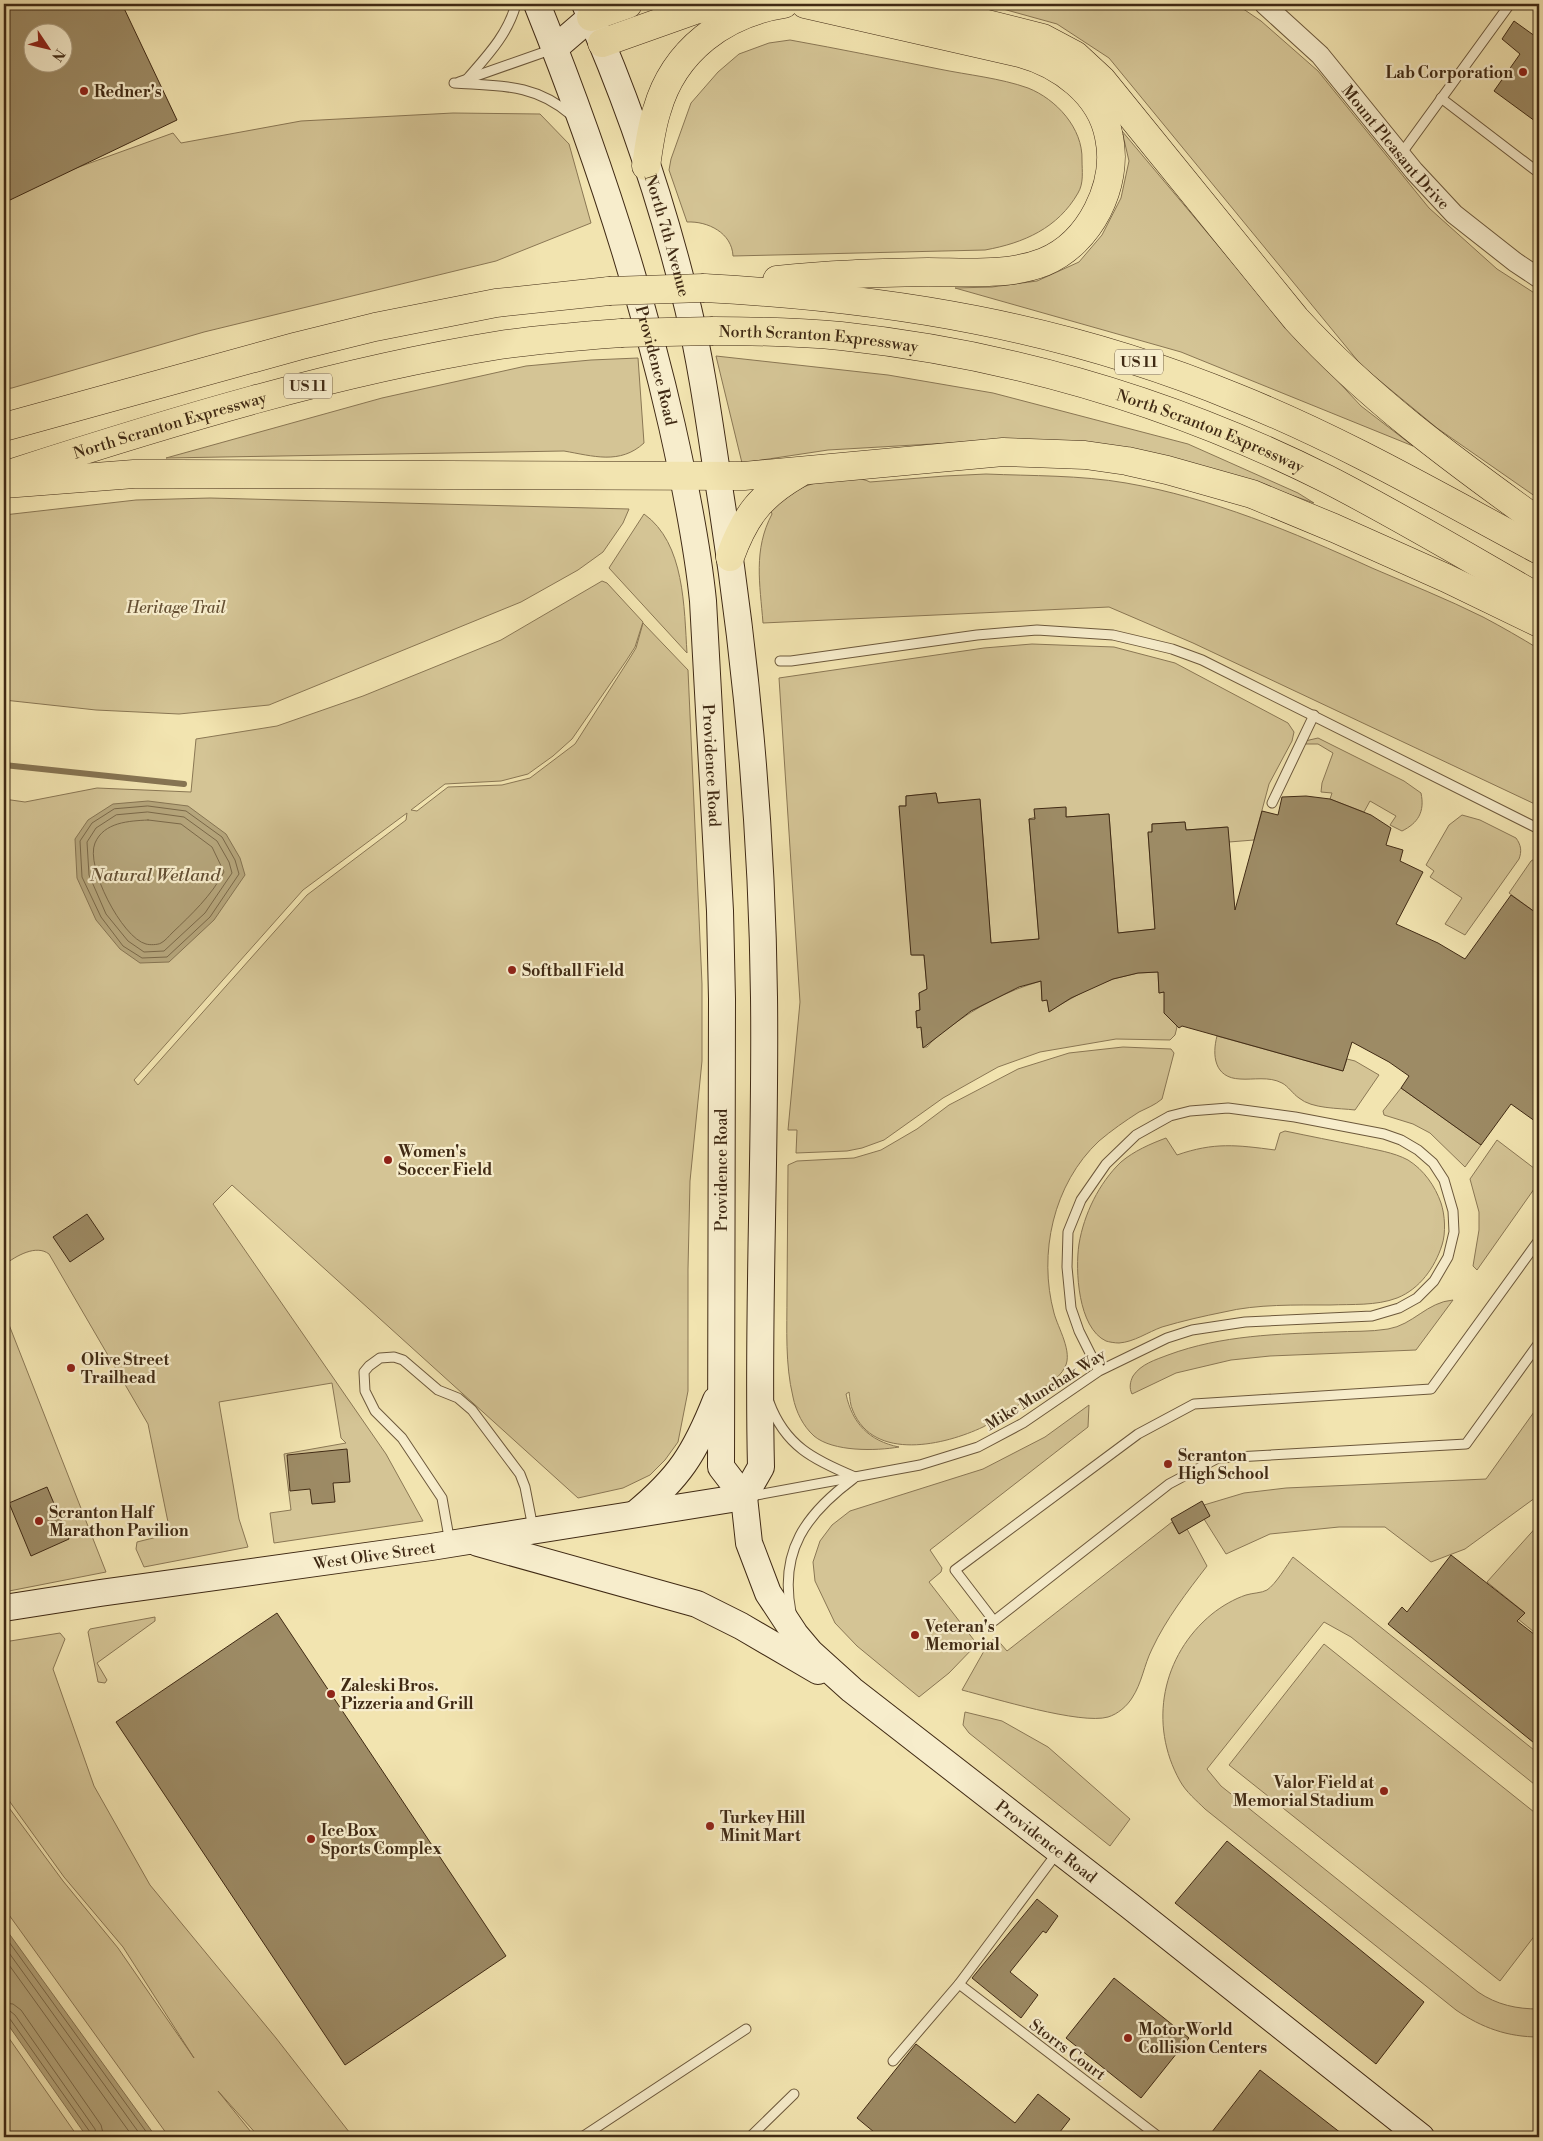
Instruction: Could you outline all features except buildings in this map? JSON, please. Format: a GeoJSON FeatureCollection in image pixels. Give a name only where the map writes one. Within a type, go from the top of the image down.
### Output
{"type":"FeatureCollection","features":[{"type":"Feature","properties":{"kind":"highway"},"geometry":{"type":"LineString","coordinates":[[588,10],[628,4]]}},
{"type":"Feature","properties":{"kind":"highway"},"geometry":{"type":"LineString","coordinates":[[602,43],[695,10],[723,4]]}},
{"type":"Feature","properties":{"kind":"highway"},"geometry":{"type":"LineString","coordinates":[[646,166],[657,108],[664,91],[684,58],[710,32],[727,22],[765,7],[784,4]]}},
{"type":"Feature","properties":{"kind":"highway"},"geometry":{"type":"LineString","coordinates":[[704,288],[846,274],[992,272],[1028,267],[1053,257],[1074,243],[1085,230],[1102,200],[1110,167],[1109,136],[1097,107],[1081,88],[1063,72],[1036,57],[1020,52],[805,4]]}},
{"type":"Feature","properties":{"kind":"highway"},"geometry":{"type":"LineString","coordinates":[[907,4],[1043,38],[1082,61],[1102,80],[1296,319],[1324,350],[1394,413],[1539,522]]}},
{"type":"Feature","properties":{"kind":"highway","name":"US 11"},"geometry":{"type":"LineString","coordinates":[[4,427],[298,346],[392,323],[496,303],[609,291],[704,288],[775,292],[901,306],[1012,326],[1127,358],[1237,398],[1291,421],[1343,446],[1539,550]]}},
{"type":"Feature","properties":{"kind":"highway","name":"North Scranton Expressway"},"geometry":{"type":"LineString","coordinates":[[4,476],[124,437],[309,386],[384,368],[502,345],[621,333],[713,331],[821,335],[896,343],[1004,363],[1116,393],[1223,432],[1327,479],[1539,598]]}},
{"type":"Feature","properties":{"kind":"highway"},"geometry":{"type":"LineString","coordinates":[[4,484],[134,474],[765,475],[1003,452],[1077,455],[1127,461],[1210,481],[1260,497],[1446,578],[1539,623]]}},
{"type":"Feature","properties":{"kind":"highway"},"geometry":{"type":"LineString","coordinates":[[730,557],[739,532],[759,502],[779,484],[802,471]]}},
{"type":"Feature","properties":{"kind":"main road"},"geometry":{"type":"LineString","coordinates":[[537,4],[555,48]]}},
{"type":"Feature","properties":{"kind":"main road"},"geometry":{"type":"LineString","coordinates":[[555,48],[588,10]]}},
{"type":"Feature","properties":{"kind":"main road","name":"North 7th Avenue"},"geometry":{"type":"LineString","coordinates":[[588,10],[629,112],[670,241],[703,379],[718,476]]}},
{"type":"Feature","properties":{"kind":"main road"},"geometry":{"type":"LineString","coordinates":[[555,48],[602,43]]}},
{"type":"Feature","properties":{"kind":"main road","name":"Providence Road"},"geometry":{"type":"LineString","coordinates":[[555,48],[585,128],[646,321],[683,476],[699,561],[703,601],[720,911],[722,999],[721,1467],[744,1497],[746,1527],[755,1562],[768,1593],[795,1634],[811,1653],[852,1690],[1421,2137]]}},
{"type":"Feature","properties":{"kind":"main road"},"geometry":{"type":"LineString","coordinates":[[718,476],[730,557],[750,731],[762,910],[764,998],[761,1467],[744,1497]]}},
{"type":"Feature","properties":{"kind":"main road"},"geometry":{"type":"LineString","coordinates":[[635,1514],[657,1496],[685,1464],[702,1435],[720,1388]]}},
{"type":"Feature","properties":{"kind":"main road","name":"West Olive Street"},"geometry":{"type":"LineString","coordinates":[[4,1608],[460,1543],[744,1497]]}},
{"type":"Feature","properties":{"kind":"main road"},"geometry":{"type":"LineString","coordinates":[[460,1543],[697,1604],[741,1626],[852,1690]]}},
{"type":"Feature","properties":{"kind":"street","name":"Mount Pleasant Drive"},"geometry":{"type":"LineString","coordinates":[[1264,4],[1288,23],[1320,55],[1401,154],[1454,214],[1515,262],[1539,278]]}},
{"type":"Feature","properties":{"kind":"lane"},"geometry":{"type":"LineString","coordinates":[[467,79],[502,37],[516,4]]}},
{"type":"Feature","properties":{"kind":"lane"},"geometry":{"type":"LineString","coordinates":[[1401,154],[1510,4]]}},
{"type":"Feature","properties":{"kind":"lane"},"geometry":{"type":"LineString","coordinates":[[555,48],[454,83],[514,87],[535,92],[563,108],[585,128]]}},
{"type":"Feature","properties":{"kind":"lane"},"geometry":{"type":"LineString","coordinates":[[1441,98],[1539,173]]}},
{"type":"Feature","properties":{"kind":"lane"},"geometry":{"type":"LineString","coordinates":[[780,661],[977,634],[1037,630],[1097,633],[1143,642],[1194,657],[1314,715],[1539,829]]}},
{"type":"Feature","properties":{"kind":"lane"},"geometry":{"type":"LineString","coordinates":[[1272,803],[1314,715]]}},
{"type":"Feature","properties":{"kind":"lane","name":"Mike Munchak Way"},"geometry":{"type":"LineString","coordinates":[[744,1497],[920,1465],[978,1447],[1024,1423],[1099,1370],[1167,1338],[1205,1327],[1245,1322],[1381,1314],[1399,1308],[1417,1298],[1438,1275],[1451,1248],[1454,1232],[1453,1211],[1446,1184],[1429,1159],[1413,1147],[1384,1134],[1260,1111],[1228,1108],[1180,1113],[1170,1116],[1136,1135],[1106,1164],[1082,1200],[1068,1232],[1067,1267],[1071,1308],[1079,1331],[1099,1370]]}},
{"type":"Feature","properties":{"kind":"lane"},"geometry":{"type":"LineString","coordinates":[[1539,1240],[1431,1389],[1194,1404],[1138,1434],[955,1570],[994,1621],[1169,1484],[1218,1458],[1466,1444],[1539,1343]]}},
{"type":"Feature","properties":{"kind":"lane"},"geometry":{"type":"LineString","coordinates":[[460,1543],[442,1498],[402,1438],[375,1411],[365,1391],[364,1372],[380,1358],[394,1357],[403,1360],[438,1390],[458,1398],[472,1410],[520,1474],[533,1531]]}},
{"type":"Feature","properties":{"kind":"lane"},"geometry":{"type":"LineString","coordinates":[[761,1378],[779,1426],[788,1438],[812,1458],[855,1478],[823,1503],[804,1527],[796,1544],[788,1580],[795,1634]]}},
{"type":"Feature","properties":{"kind":"lane"},"geometry":{"type":"LineString","coordinates":[[893,2061],[959,1984],[1059,1851]]}},
{"type":"Feature","properties":{"kind":"lane","name":"Storrs Court"},"geometry":{"type":"LineString","coordinates":[[959,1984],[1159,2137]]}},
{"type":"Feature","properties":{"kind":"lane"},"geometry":{"type":"LineString","coordinates":[[582,2137],[746,2028]]}},
{"type":"Feature","properties":{"kind":"lane"},"geometry":{"type":"LineString","coordinates":[[750,2137],[794,2094]]}},
{"type":"Feature","properties":{"kind":"green space"},"geometry":{"type":"Polygon","coordinates":[[[985,4],[1236,4],[1261,21],[1318,71],[1429,208],[1497,269],[1539,296],[1539,499],[1437,428],[1362,366],[1109,58],[1057,24],[985,4]]]}},
{"type":"Feature","properties":{"kind":"green space"},"geometry":{"type":"Polygon","coordinates":[[[790,40],[995,79],[1028,88],[1038,93],[1058,107],[1073,126],[1078,137],[1081,148],[1082,173],[1078,193],[1061,216],[1039,232],[1013,243],[985,250],[733,256],[732,248],[728,241],[718,230],[711,226],[687,222],[669,170],[671,159],[691,103],[718,72],[739,54],[769,43],[790,40]]]}},
{"type":"Feature","properties":{"kind":"green space"},"geometry":{"type":"Polygon","coordinates":[[[453,113],[540,114],[569,144],[591,223],[496,261],[204,332],[4,389],[4,194],[173,133],[181,143],[301,121],[453,113]]]}},
{"type":"Feature","properties":{"kind":"green space"},"geometry":{"type":"Polygon","coordinates":[[[1122,131],[1278,317],[1361,406],[1413,446],[1181,352],[955,288],[992,287],[1037,281],[1079,262],[1102,235],[1121,198],[1129,161],[1122,131]]]}},
{"type":"Feature","properties":{"kind":"green space"},"geometry":{"type":"Polygon","coordinates":[[[716,356],[888,375],[993,393],[1188,444],[1298,493],[1314,503],[1236,476],[1001,440],[828,450],[742,463],[716,356]]]}},
{"type":"Feature","properties":{"kind":"green space"},"geometry":{"type":"Polygon","coordinates":[[[638,358],[644,443],[635,450],[616,457],[564,451],[166,458],[382,398],[526,366],[638,358]]]}},
{"type":"Feature","properties":{"kind":"green space"},"geometry":{"type":"Polygon","coordinates":[[[986,474],[1109,480],[1158,489],[1221,507],[1282,529],[1442,598],[1483,617],[1539,649],[1539,806],[1193,643],[1109,607],[763,623],[759,567],[762,541],[772,514],[771,511],[785,497],[806,486],[840,478],[862,479],[870,482],[986,474]]]}},
{"type":"Feature","properties":{"kind":"green space","name":"Heritage Trail"},"geometry":{"type":"Polygon","coordinates":[[[210,498],[629,509],[623,523],[603,552],[578,570],[521,602],[269,705],[179,714],[96,710],[4,700],[4,515],[136,500],[210,498]]]}},
{"type":"Feature","properties":{"kind":"green space"},"geometry":{"type":"Polygon","coordinates":[[[644,514],[657,526],[668,542],[675,559],[683,597],[687,653],[609,568],[644,514]]]}},
{"type":"Feature","properties":{"kind":"green space"},"geometry":{"type":"Polygon","coordinates":[[[602,581],[607,583],[643,622],[635,647],[626,661],[572,739],[553,756],[528,774],[501,781],[445,784],[411,810],[417,811],[448,787],[502,785],[530,778],[575,744],[636,648],[643,623],[688,670],[702,984],[702,1061],[690,1181],[688,1391],[678,1442],[665,1460],[650,1475],[623,1488],[578,1498],[232,1185],[213,1204],[386,1454],[423,1521],[274,1543],[270,1513],[291,1510],[284,1454],[346,1443],[341,1438],[332,1383],[219,1402],[239,1519],[248,1547],[144,1567],[136,1549],[137,1542],[165,1535],[169,1527],[148,1424],[49,1254],[38,1250],[26,1252],[4,1265],[4,799],[25,802],[97,788],[191,792],[196,739],[277,726],[363,696],[501,640],[602,581]],[[407,813],[303,890],[134,1080],[138,1085],[307,895],[406,820],[407,813]]]}},
{"type":"Feature","properties":{"kind":"green space"},"geometry":{"type":"Polygon","coordinates":[[[1032,644],[1114,647],[1175,663],[1288,723],[1294,732],[1292,741],[1269,784],[1254,840],[1229,842],[1227,827],[1186,830],[1185,822],[1152,824],[1152,832],[1148,833],[1155,929],[1118,933],[1109,814],[1066,817],[1066,808],[1029,819],[1039,939],[991,943],[980,800],[938,803],[936,793],[906,796],[906,806],[900,806],[912,955],[924,955],[927,989],[919,993],[920,1010],[916,1011],[917,1027],[921,1027],[923,1047],[927,1047],[942,1033],[980,1007],[1028,985],[1041,981],[1042,1000],[1047,1000],[1049,1011],[1090,988],[1113,979],[1138,973],[1158,972],[1159,993],[1164,992],[1177,1027],[1175,1035],[1170,1040],[1116,1039],[1040,1052],[998,1067],[966,1085],[943,1098],[884,1140],[847,1151],[796,1153],[797,1130],[788,1130],[800,1002],[779,678],[984,648],[1032,644]]]}},
{"type":"Feature","properties":{"kind":"green space"},"geometry":{"type":"Polygon","coordinates":[[[1318,738],[1404,781],[1421,793],[1422,806],[1416,820],[1402,831],[1390,825],[1396,816],[1370,801],[1364,812],[1330,799],[1332,793],[1321,792],[1322,783],[1333,753],[1318,744],[1306,744],[1305,741],[1318,738]]]}},
{"type":"Feature","properties":{"kind":"green space"},"geometry":{"type":"Polygon","coordinates":[[[1462,815],[1480,820],[1516,838],[1521,851],[1519,859],[1465,935],[1445,924],[1462,898],[1430,877],[1434,871],[1426,865],[1449,825],[1462,815]]]}},
{"type":"Feature","properties":{"kind":"green space"},"geometry":{"type":"Polygon","coordinates":[[[1539,856],[1539,915],[1509,893],[1531,861],[1539,856]]]}},
{"type":"Feature","properties":{"kind":"green space"},"geometry":{"type":"Polygon","coordinates":[[[1217,1036],[1343,1071],[1347,1059],[1355,1061],[1379,1075],[1355,1110],[1318,1106],[1304,1102],[1284,1084],[1277,1081],[1231,1078],[1225,1075],[1220,1070],[1215,1058],[1217,1036]]]}},
{"type":"Feature","properties":{"kind":"green space"},"geometry":{"type":"Polygon","coordinates":[[[1123,1047],[1171,1049],[1174,1053],[1162,1099],[1139,1112],[1099,1141],[1083,1158],[1070,1178],[1060,1199],[1053,1221],[1048,1267],[1049,1290],[1054,1313],[1067,1354],[1067,1361],[1062,1372],[1049,1384],[995,1420],[967,1434],[950,1439],[912,1445],[893,1443],[877,1438],[863,1427],[853,1411],[849,1392],[846,1394],[857,1422],[871,1435],[879,1440],[899,1447],[879,1449],[843,1448],[822,1441],[814,1436],[806,1428],[798,1413],[790,1385],[787,1334],[788,1165],[797,1161],[854,1158],[881,1150],[917,1129],[949,1105],[1018,1069],[1069,1053],[1123,1047]]]}},
{"type":"Feature","properties":{"kind":"green space"},"geometry":{"type":"Polygon","coordinates":[[[1401,1088],[1481,1145],[1465,1167],[1430,1133],[1413,1124],[1384,1115],[1383,1111],[1401,1088]]]}},
{"type":"Feature","properties":{"kind":"green space"},"geometry":{"type":"Polygon","coordinates":[[[1285,1131],[1390,1153],[1408,1160],[1424,1174],[1436,1191],[1441,1203],[1444,1230],[1439,1253],[1431,1269],[1420,1283],[1405,1294],[1389,1301],[1237,1309],[1170,1325],[1130,1341],[1119,1343],[1106,1341],[1097,1334],[1089,1324],[1080,1297],[1078,1283],[1079,1244],[1089,1210],[1099,1189],[1113,1170],[1131,1154],[1166,1138],[1177,1155],[1214,1146],[1275,1150],[1280,1133],[1285,1131]]]}},
{"type":"Feature","properties":{"kind":"green space"},"geometry":{"type":"Polygon","coordinates":[[[1497,1140],[1539,1172],[1539,1182],[1477,1270],[1473,1266],[1479,1230],[1479,1212],[1470,1179],[1497,1140]]]}},
{"type":"Feature","properties":{"kind":"green space"},"geometry":{"type":"Polygon","coordinates":[[[1453,1300],[1416,1350],[1270,1356],[1231,1360],[1176,1373],[1132,1394],[1131,1392],[1132,1378],[1140,1368],[1188,1348],[1229,1339],[1250,1337],[1388,1329],[1405,1323],[1435,1305],[1453,1300]]]}},
{"type":"Feature","properties":{"kind":"green space"},"geometry":{"type":"Polygon","coordinates":[[[4,1312],[106,1572],[4,1592],[4,1312]]]}},
{"type":"Feature","properties":{"kind":"green space"},"geometry":{"type":"Polygon","coordinates":[[[1089,1405],[1088,1427],[930,1550],[942,1568],[941,1572],[929,1582],[977,1644],[949,1673],[919,1697],[857,1646],[835,1623],[815,1581],[813,1562],[820,1541],[832,1525],[850,1511],[983,1469],[1045,1437],[1089,1405]]]}},
{"type":"Feature","properties":{"kind":"green space"},"geometry":{"type":"Polygon","coordinates":[[[1539,1405],[1539,1495],[1465,1549],[1431,1562],[1385,1527],[1339,1527],[1270,1534],[1226,1554],[1204,1519],[1204,1505],[1244,1493],[1286,1488],[1486,1479],[1539,1405]]]}},
{"type":"Feature","properties":{"kind":"green space"},"geometry":{"type":"Polygon","coordinates":[[[1172,1522],[1179,1534],[1187,1529],[1207,1566],[1170,1616],[1149,1655],[1135,1692],[1122,1709],[1108,1717],[1078,1717],[1036,1710],[962,1690],[984,1651],[995,1637],[1007,1651],[1172,1522]]]}},
{"type":"Feature","properties":{"kind":"green space"},"geometry":{"type":"Polygon","coordinates":[[[1539,1524],[1539,1636],[1518,1619],[1524,1612],[1487,1582],[1539,1524]]]}},
{"type":"Feature","properties":{"kind":"green space"},"geometry":{"type":"Polygon","coordinates":[[[1293,1557],[1539,1754],[1539,1788],[1351,1637],[1324,1622],[1207,1769],[1221,1786],[1478,1992],[1492,2000],[1507,2005],[1539,2009],[1539,2037],[1528,2037],[1496,2030],[1476,2022],[1456,2010],[1205,1809],[1182,1785],[1170,1759],[1164,1737],[1163,1714],[1165,1692],[1171,1670],[1181,1649],[1195,1631],[1220,1608],[1248,1594],[1265,1591],[1270,1587],[1293,1557]]]}},
{"type":"Feature","properties":{"kind":"green space"},"geometry":{"type":"Polygon","coordinates":[[[155,1617],[155,1621],[97,1663],[107,1680],[105,1683],[98,1682],[88,1632],[90,1629],[155,1617]]]}},
{"type":"Feature","properties":{"kind":"green space"},"geometry":{"type":"Polygon","coordinates":[[[60,1633],[65,1639],[53,1669],[94,1786],[150,1885],[276,2038],[353,2137],[259,2137],[218,2091],[255,2137],[169,2137],[4,1908],[4,1798],[7,1805],[63,1881],[118,1948],[194,2058],[123,1947],[64,1877],[10,1802],[4,1789],[4,1642],[60,1633]]]}},
{"type":"Feature","properties":{"kind":"green space","name":"Valor Field at Memorial Stadium"},"geometry":{"type":"Polygon","coordinates":[[[1324,1644],[1539,1816],[1539,1930],[1500,1981],[1229,1765],[1324,1644]]]}},
{"type":"Feature","properties":{"kind":"green space"},"geometry":{"type":"Polygon","coordinates":[[[965,1712],[1002,1721],[1048,1747],[1130,1819],[1110,1846],[969,1733],[963,1725],[965,1712]]]}},
{"type":"Feature","properties":{"kind":"green space"},"geometry":{"type":"Polygon","coordinates":[[[4,2031],[78,2137],[4,2137],[4,2031]]]}},
{"type":"Feature","properties":{"kind":"water","name":"Natural Wetland"},"geometry":{"type":"Polygon","coordinates":[[[148,801],[188,806],[226,834],[240,858],[245,875],[214,920],[169,962],[140,963],[120,949],[96,920],[77,878],[75,839],[88,820],[113,804],[148,801]]]}},
{"type":"Feature","properties":{"kind":"water"},"geometry":{"type":"Polygon","coordinates":[[[4,1925],[156,2137],[87,2137],[4,2019],[4,1925]]]}},
{"type":"Feature","properties":{"kind":"waterway"},"geometry":{"type":"LineString","coordinates":[[4,765],[184,784]]}},
{"type":"Feature","properties":{"kind":"place","name":"Lab Corporation"},"geometry":{"type":"Point","coordinates":[1523,72]}},
{"type":"Feature","properties":{"kind":"place","name":"Redner's"},"geometry":{"type":"Point","coordinates":[84,91]}},
{"type":"Feature","properties":{"kind":"place","name":"Softball Field"},"geometry":{"type":"Point","coordinates":[512,970]}},
{"type":"Feature","properties":{"kind":"place","name":"Women's Soccer Field"},"geometry":{"type":"Point","coordinates":[388,1160]}},
{"type":"Feature","properties":{"kind":"place","name":"Olive Street Trailhead"},"geometry":{"type":"Point","coordinates":[71,1368]}},
{"type":"Feature","properties":{"kind":"place","name":"Scranton High School"},"geometry":{"type":"Point","coordinates":[1168,1464]}},
{"type":"Feature","properties":{"kind":"place","name":"Scranton Half Marathon Pavilion"},"geometry":{"type":"Point","coordinates":[39,1521]}},
{"type":"Feature","properties":{"kind":"place","name":"Veteran's Memorial"},"geometry":{"type":"Point","coordinates":[915,1635]}},
{"type":"Feature","properties":{"kind":"place","name":"Zaleski Bros. Pizzeria and Grill"},"geometry":{"type":"Point","coordinates":[331,1694]}},
{"type":"Feature","properties":{"kind":"place","name":"Valor Field at Memorial Stadium"},"geometry":{"type":"Point","coordinates":[1384,1791]}},
{"type":"Feature","properties":{"kind":"place","name":"Turkey Hill Minit Mart"},"geometry":{"type":"Point","coordinates":[710,1826]}},
{"type":"Feature","properties":{"kind":"place","name":"Ice Box Sports Complex"},"geometry":{"type":"Point","coordinates":[311,1839]}},
{"type":"Feature","properties":{"kind":"place","name":"MotorWorld Collision Centers"},"geometry":{"type":"Point","coordinates":[1128,2038]}}]}
